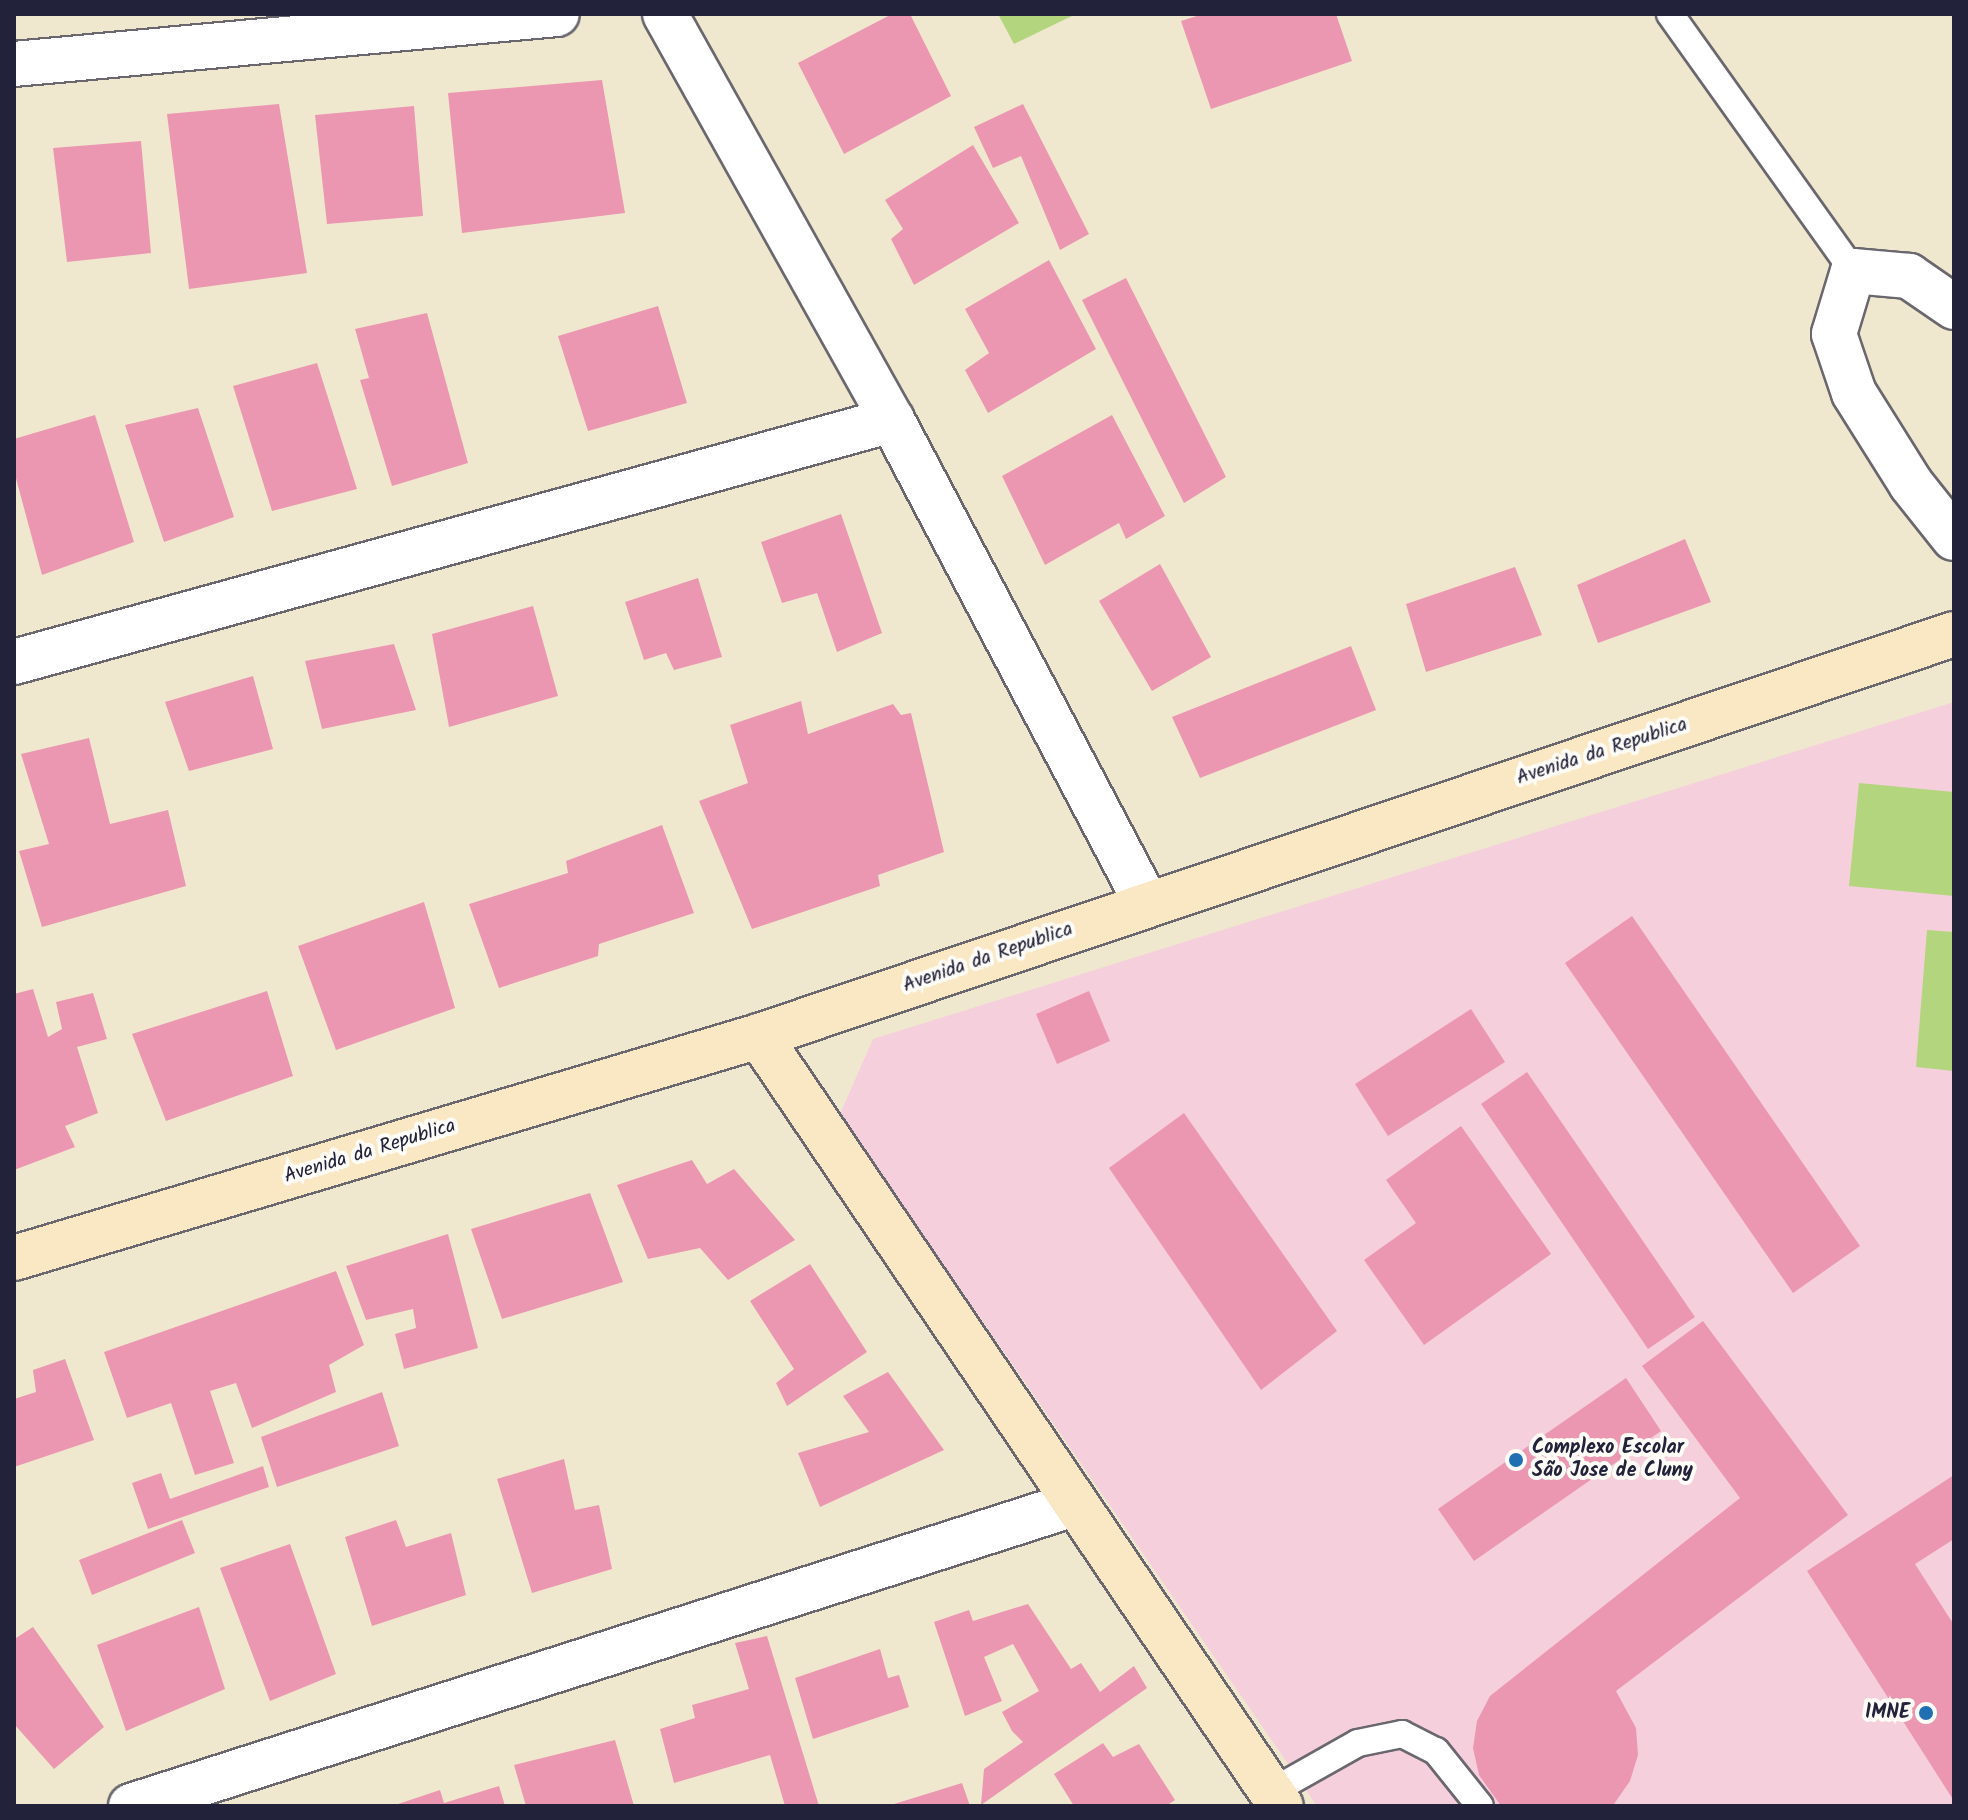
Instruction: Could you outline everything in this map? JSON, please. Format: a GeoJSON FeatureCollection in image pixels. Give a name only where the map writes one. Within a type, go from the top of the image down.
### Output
{"type":"FeatureCollection","features":[{"type":"Feature","properties":{"kind":"street"},"geometry":{"type":"LineString","coordinates":[[14,64],[557,14]]}},
{"type":"Feature","properties":{"kind":"street"},"geometry":{"type":"LineString","coordinates":[[665,14],[892,420],[1147,904]]}},
{"type":"Feature","properties":{"kind":"street"},"geometry":{"type":"LineString","coordinates":[[1954,307],[1909,276],[1853,271],[1834,334],[1854,393],[1911,484],[1954,538]]}},
{"type":"Feature","properties":{"kind":"street"},"geometry":{"type":"LineString","coordinates":[[14,662],[892,420]]}},
{"type":"Feature","properties":{"kind":"street","name":"Avenida da Republica"},"geometry":{"type":"LineString","coordinates":[[14,1258],[759,1036],[1954,634]]}},
{"type":"Feature","properties":{"kind":"street"},"geometry":{"type":"LineString","coordinates":[[759,1036],[1276,1799]]}},
{"type":"Feature","properties":{"kind":"street"},"geometry":{"type":"LineString","coordinates":[[131,1806],[1074,1504]]}},
{"type":"Feature","properties":{"kind":"lane"},"geometry":{"type":"LineString","coordinates":[[1670,14],[1853,271]]}},
{"type":"Feature","properties":{"kind":"lane"},"geometry":{"type":"LineString","coordinates":[[1276,1799],[1358,1743],[1402,1734],[1436,1751],[1480,1806]]}},
{"type":"Feature","properties":{"kind":"shaded area","name":"Complexo Escolar São Jose de Cluny"},"geometry":{"type":"Polygon","coordinates":[[[1954,702],[1954,1806],[1317,1806],[840,1114],[873,1039],[1954,702]]]}},
{"type":"Feature","properties":{"kind":"green space"},"geometry":{"type":"Polygon","coordinates":[[[998,14],[1076,14],[1014,44],[998,14]]]}},
{"type":"Feature","properties":{"kind":"green space"},"geometry":{"type":"Polygon","coordinates":[[[1859,783],[1954,792],[1954,896],[1849,886],[1859,783]]]}},
{"type":"Feature","properties":{"kind":"green space"},"geometry":{"type":"Polygon","coordinates":[[[1927,930],[1954,932],[1954,1071],[1916,1067],[1927,930]]]}},
{"type":"Feature","properties":{"kind":"building"},"geometry":{"type":"Polygon","coordinates":[[[892,14],[910,14],[951,96],[844,154],[798,63],[892,14]]]}},
{"type":"Feature","properties":{"kind":"building"},"geometry":{"type":"Polygon","coordinates":[[[1203,14],[1336,14],[1352,61],[1211,109],[1181,21],[1203,14]]]}},
{"type":"Feature","properties":{"kind":"building"},"geometry":{"type":"Polygon","coordinates":[[[602,80],[625,213],[462,233],[448,93],[602,80]]]}},
{"type":"Feature","properties":{"kind":"building"},"geometry":{"type":"Polygon","coordinates":[[[279,104],[307,273],[189,289],[167,114],[279,104]]]}},
{"type":"Feature","properties":{"kind":"building"},"geometry":{"type":"Polygon","coordinates":[[[1023,104],[1089,234],[1060,250],[1021,156],[993,168],[974,127],[1023,104]]]}},
{"type":"Feature","properties":{"kind":"building"},"geometry":{"type":"Polygon","coordinates":[[[414,106],[423,216],[327,224],[315,115],[414,106]]]}},
{"type":"Feature","properties":{"kind":"building"},"geometry":{"type":"Polygon","coordinates":[[[141,141],[151,253],[67,262],[53,148],[141,141]]]}},
{"type":"Feature","properties":{"kind":"building"},"geometry":{"type":"Polygon","coordinates":[[[973,145],[1019,223],[914,285],[891,239],[903,229],[885,200],[973,145]]]}},
{"type":"Feature","properties":{"kind":"building"},"geometry":{"type":"Polygon","coordinates":[[[1049,260],[1096,349],[988,413],[965,370],[989,353],[965,309],[1049,260]]]}},
{"type":"Feature","properties":{"kind":"building"},"geometry":{"type":"Polygon","coordinates":[[[1126,278],[1226,477],[1184,503],[1082,300],[1126,278]]]}},
{"type":"Feature","properties":{"kind":"building"},"geometry":{"type":"Polygon","coordinates":[[[658,306],[687,403],[588,431],[558,336],[658,306]]]}},
{"type":"Feature","properties":{"kind":"building"},"geometry":{"type":"Polygon","coordinates":[[[427,313],[468,463],[392,486],[360,380],[369,378],[355,329],[427,313]]]}},
{"type":"Feature","properties":{"kind":"building"},"geometry":{"type":"Polygon","coordinates":[[[317,363],[357,489],[272,511],[233,386],[317,363]]]}},
{"type":"Feature","properties":{"kind":"building"},"geometry":{"type":"Polygon","coordinates":[[[198,408],[234,517],[164,542],[125,425],[198,408]]]}},
{"type":"Feature","properties":{"kind":"building"},"geometry":{"type":"Polygon","coordinates":[[[95,415],[134,542],[42,575],[14,471],[14,439],[95,415]]]}},
{"type":"Feature","properties":{"kind":"building"},"geometry":{"type":"Polygon","coordinates":[[[1112,415],[1165,516],[1126,539],[1119,523],[1045,565],[1002,476],[1112,415]]]}},
{"type":"Feature","properties":{"kind":"building"},"geometry":{"type":"Polygon","coordinates":[[[841,514],[882,633],[837,652],[817,593],[782,603],[761,542],[841,514]]]}},
{"type":"Feature","properties":{"kind":"building"},"geometry":{"type":"Polygon","coordinates":[[[1685,539],[1711,602],[1598,643],[1577,585],[1685,539]]]}},
{"type":"Feature","properties":{"kind":"building"},"geometry":{"type":"Polygon","coordinates":[[[1160,564],[1211,657],[1152,691],[1099,601],[1160,564]]]}},
{"type":"Feature","properties":{"kind":"building"},"geometry":{"type":"Polygon","coordinates":[[[1515,567],[1542,635],[1426,672],[1406,604],[1515,567]]]}},
{"type":"Feature","properties":{"kind":"building"},"geometry":{"type":"Polygon","coordinates":[[[698,578],[722,657],[674,670],[666,653],[644,660],[625,602],[698,578]]]}},
{"type":"Feature","properties":{"kind":"building"},"geometry":{"type":"Polygon","coordinates":[[[533,606],[558,696],[449,727],[432,634],[533,606]]]}},
{"type":"Feature","properties":{"kind":"building"},"geometry":{"type":"Polygon","coordinates":[[[394,644],[416,710],[322,729],[305,661],[394,644]]]}},
{"type":"Feature","properties":{"kind":"building"},"geometry":{"type":"Polygon","coordinates":[[[1351,646],[1376,710],[1200,778],[1172,717],[1351,646]]]}},
{"type":"Feature","properties":{"kind":"building"},"geometry":{"type":"Polygon","coordinates":[[[253,676],[273,749],[189,771],[165,702],[253,676]]]}},
{"type":"Feature","properties":{"kind":"building"},"geometry":{"type":"Polygon","coordinates":[[[801,701],[808,734],[893,704],[901,715],[911,713],[944,852],[878,875],[880,886],[752,929],[699,801],[748,783],[730,725],[801,701]]]}},
{"type":"Feature","properties":{"kind":"building"},"geometry":{"type":"Polygon","coordinates":[[[89,738],[110,824],[168,810],[186,886],[42,927],[19,851],[49,844],[21,754],[89,738]]]}},
{"type":"Feature","properties":{"kind":"building"},"geometry":{"type":"Polygon","coordinates":[[[662,825],[694,913],[599,944],[598,956],[499,988],[469,904],[568,873],[566,861],[662,825]]]}},
{"type":"Feature","properties":{"kind":"building"},"geometry":{"type":"Polygon","coordinates":[[[424,902],[455,1008],[336,1050],[298,946],[424,902]]]}},
{"type":"Feature","properties":{"kind":"building"},"geometry":{"type":"Polygon","coordinates":[[[1632,916],[1860,1246],[1793,1293],[1565,963],[1632,916]]]}},
{"type":"Feature","properties":{"kind":"building"},"geometry":{"type":"Polygon","coordinates":[[[33,989],[48,1037],[62,1029],[56,1002],[93,993],[107,1039],[77,1047],[98,1113],[65,1126],[75,1147],[14,1170],[14,994],[33,989]]]}},
{"type":"Feature","properties":{"kind":"building"},"geometry":{"type":"Polygon","coordinates":[[[267,991],[293,1076],[166,1121],[132,1034],[267,991]]]}},
{"type":"Feature","properties":{"kind":"building"},"geometry":{"type":"Polygon","coordinates":[[[1089,991],[1110,1041],[1057,1064],[1036,1014],[1089,991]]]}},
{"type":"Feature","properties":{"kind":"building"},"geometry":{"type":"Polygon","coordinates":[[[1471,1009],[1505,1062],[1388,1136],[1355,1084],[1471,1009]]]}},
{"type":"Feature","properties":{"kind":"building"},"geometry":{"type":"Polygon","coordinates":[[[1527,1072],[1695,1317],[1648,1349],[1481,1104],[1527,1072]]]}},
{"type":"Feature","properties":{"kind":"building"},"geometry":{"type":"Polygon","coordinates":[[[1184,1113],[1337,1331],[1261,1390],[1109,1168],[1184,1113]]]}},
{"type":"Feature","properties":{"kind":"building"},"geometry":{"type":"Polygon","coordinates":[[[1461,1126],[1551,1254],[1424,1345],[1364,1260],[1416,1223],[1386,1180],[1461,1126]]]}},
{"type":"Feature","properties":{"kind":"building"},"geometry":{"type":"Polygon","coordinates":[[[692,1160],[707,1184],[734,1169],[795,1240],[728,1280],[700,1248],[648,1259],[617,1185],[692,1160]]]}},
{"type":"Feature","properties":{"kind":"building"},"geometry":{"type":"Polygon","coordinates":[[[590,1193],[623,1282],[502,1319],[471,1229],[590,1193]]]}},
{"type":"Feature","properties":{"kind":"building"},"geometry":{"type":"Polygon","coordinates":[[[448,1234],[478,1348],[404,1369],[395,1334],[416,1328],[413,1309],[366,1320],[346,1266],[448,1234]]]}},
{"type":"Feature","properties":{"kind":"building"},"geometry":{"type":"Polygon","coordinates":[[[810,1264],[867,1352],[787,1406],[776,1383],[794,1369],[750,1301],[810,1264]]]}},
{"type":"Feature","properties":{"kind":"building"},"geometry":{"type":"Polygon","coordinates":[[[336,1271],[364,1345],[329,1365],[336,1392],[252,1428],[236,1383],[210,1391],[234,1463],[195,1475],[171,1403],[127,1418],[104,1352],[336,1271]]]}},
{"type":"Feature","properties":{"kind":"building"},"geometry":{"type":"Polygon","coordinates":[[[1703,1321],[1848,1515],[1616,1691],[1636,1728],[1638,1755],[1630,1781],[1614,1804],[1501,1806],[1479,1775],[1473,1748],[1477,1721],[1490,1696],[1740,1498],[1642,1366],[1703,1321]]]}},
{"type":"Feature","properties":{"kind":"building"},"geometry":{"type":"Polygon","coordinates":[[[65,1359],[94,1440],[14,1467],[14,1399],[36,1392],[33,1370],[65,1359]]]}},
{"type":"Feature","properties":{"kind":"building"},"geometry":{"type":"Polygon","coordinates":[[[888,1372],[944,1450],[820,1507],[798,1453],[869,1432],[843,1396],[888,1372]]]}},
{"type":"Feature","properties":{"kind":"building"},"geometry":{"type":"Polygon","coordinates":[[[1626,1378],[1661,1431],[1474,1561],[1438,1509],[1626,1378]]]}},
{"type":"Feature","properties":{"kind":"building"},"geometry":{"type":"Polygon","coordinates":[[[382,1392],[399,1446],[277,1487],[261,1437],[382,1392]]]}},
{"type":"Feature","properties":{"kind":"building"},"geometry":{"type":"Polygon","coordinates":[[[564,1459],[575,1510],[599,1505],[612,1569],[532,1593],[497,1479],[564,1459]]]}},
{"type":"Feature","properties":{"kind":"building"},"geometry":{"type":"Polygon","coordinates":[[[263,1466],[269,1487],[148,1529],[132,1483],[161,1473],[170,1499],[263,1466]]]}},
{"type":"Feature","properties":{"kind":"building","name":"IMNE"},"geometry":{"type":"Polygon","coordinates":[[[1954,1475],[1954,1539],[1915,1564],[1954,1625],[1954,1801],[1807,1571],[1954,1475]]]}},
{"type":"Feature","properties":{"kind":"building"},"geometry":{"type":"Polygon","coordinates":[[[182,1520],[195,1553],[92,1595],[79,1560],[182,1520]]]}},
{"type":"Feature","properties":{"kind":"building"},"geometry":{"type":"Polygon","coordinates":[[[396,1520],[406,1547],[451,1533],[466,1595],[372,1626],[345,1537],[396,1520]]]}},
{"type":"Feature","properties":{"kind":"building"},"geometry":{"type":"Polygon","coordinates":[[[290,1544],[336,1674],[270,1701],[220,1568],[290,1544]]]}},
{"type":"Feature","properties":{"kind":"building"},"geometry":{"type":"Polygon","coordinates":[[[1028,1604],[1071,1669],[1081,1663],[1100,1692],[1134,1666],[1147,1688],[981,1805],[984,1769],[1023,1742],[1012,1731],[1002,1712],[1039,1691],[1013,1644],[984,1657],[1002,1701],[965,1716],[934,1622],[969,1610],[973,1621],[1028,1604]]]}},
{"type":"Feature","properties":{"kind":"building"},"geometry":{"type":"Polygon","coordinates":[[[199,1607],[225,1689],[126,1731],[97,1645],[199,1607]]]}},
{"type":"Feature","properties":{"kind":"building"},"geometry":{"type":"Polygon","coordinates":[[[33,1627],[104,1727],[54,1769],[14,1724],[14,1635],[16,1638],[33,1627]]]}},
{"type":"Feature","properties":{"kind":"building"},"geometry":{"type":"Polygon","coordinates":[[[767,1636],[819,1806],[785,1806],[770,1755],[674,1783],[660,1729],[695,1718],[692,1705],[749,1689],[735,1643],[767,1636]]]}},
{"type":"Feature","properties":{"kind":"building"},"geometry":{"type":"Polygon","coordinates":[[[880,1649],[888,1678],[899,1675],[909,1707],[813,1739],[795,1678],[880,1649]]]}},
{"type":"Feature","properties":{"kind":"building"},"geometry":{"type":"Polygon","coordinates":[[[615,1740],[634,1806],[526,1806],[514,1765],[615,1740]]]}},
{"type":"Feature","properties":{"kind":"building"},"geometry":{"type":"Polygon","coordinates":[[[1103,1743],[1113,1757],[1139,1744],[1175,1800],[1166,1806],[1074,1806],[1054,1774],[1103,1743]]]}},
{"type":"Feature","properties":{"kind":"building"},"geometry":{"type":"Polygon","coordinates":[[[962,1783],[970,1806],[891,1806],[891,1805],[962,1783]]]}},
{"type":"Feature","properties":{"kind":"building"},"geometry":{"type":"Polygon","coordinates":[[[499,1786],[505,1806],[392,1806],[440,1790],[444,1803],[499,1786]]]}},
{"type":"Feature","properties":{"kind":"place","name":"Complexo Escolar São Jose de Cluny"},"geometry":{"type":"Point","coordinates":[1516,1460]}},
{"type":"Feature","properties":{"kind":"place","name":"IMNE"},"geometry":{"type":"Point","coordinates":[1926,1713]}}]}
